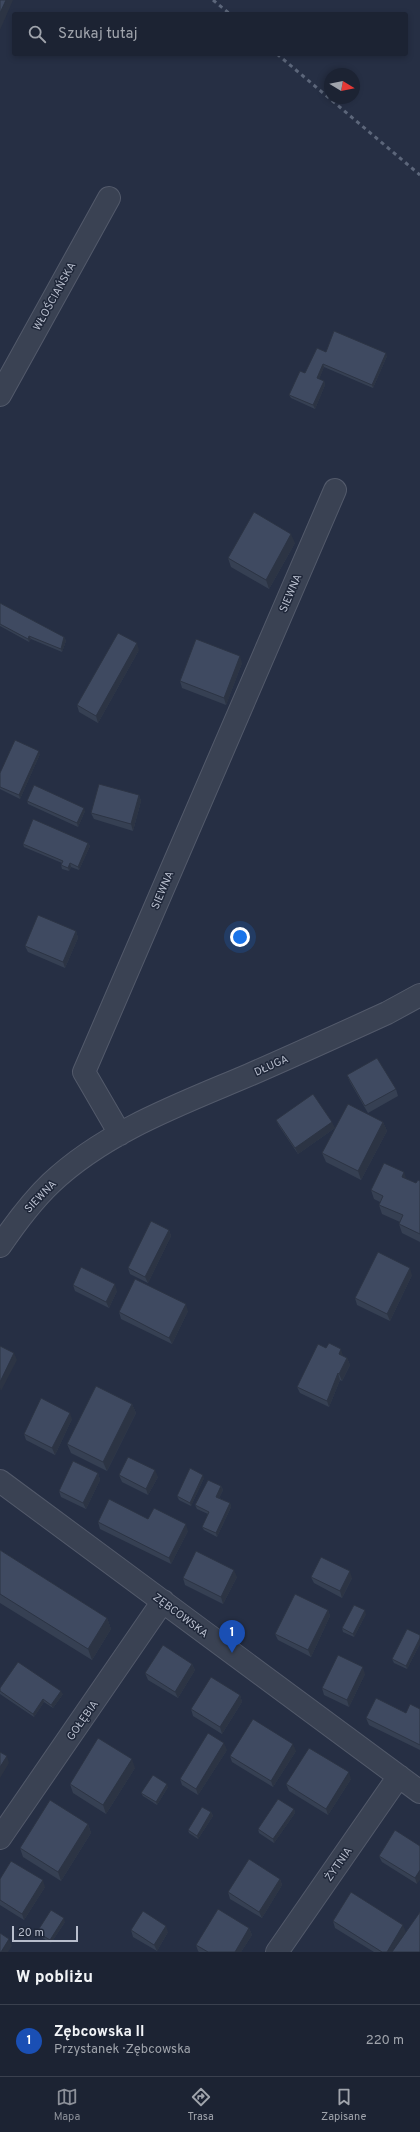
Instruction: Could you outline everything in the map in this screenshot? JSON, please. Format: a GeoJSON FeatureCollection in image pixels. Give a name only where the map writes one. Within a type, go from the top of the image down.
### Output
{"type":"FeatureCollection","features":[{"type":"Feature","properties":{"kind":"street","name":"WŁOŚCIAŃSKA"},"geometry":{"type":"LineString","coordinates":[[0,395],[109,198]]}},
{"type":"Feature","properties":{"kind":"street","name":"SIEWNA"},"geometry":{"type":"LineString","coordinates":[[0,1246],[20,1216],[51,1183],[81,1158],[120,1134],[84,1072],[335,490]]}},
{"type":"Feature","properties":{"kind":"street","name":"DŁUGA"},"geometry":{"type":"LineString","coordinates":[[120,1134],[173,1108],[387,1013],[420,995]]}},
{"type":"Feature","properties":{"kind":"street","name":"ZĘBCOWSKA"},"geometry":{"type":"LineString","coordinates":[[0,1481],[420,1792]]}},
{"type":"Feature","properties":{"kind":"street","name":"GOŁĘBIA"},"geometry":{"type":"LineString","coordinates":[[0,1838],[163,1602]]}},
{"type":"Feature","properties":{"kind":"street","name":"ŻYTNIA"},"geometry":{"type":"LineString","coordinates":[[277,1952],[398,1776]]}},
{"type":"Feature","properties":{"kind":"building"},"geometry":{"type":"Polygon","coordinates":[[[0,0],[6,0],[0,13],[0,0]]]}},
{"type":"Feature","properties":{"kind":"building"},"geometry":{"type":"Polygon","coordinates":[[[334,331],[386,353],[372,385],[323,364],[317,378],[324,381],[313,405],[289,395],[300,371],[305,373],[317,348],[326,352],[334,331]]]}},
{"type":"Feature","properties":{"kind":"building"},"geometry":{"type":"Polygon","coordinates":[[[254,512],[291,534],[266,580],[228,558],[254,512]]]}},
{"type":"Feature","properties":{"kind":"building"},"geometry":{"type":"Polygon","coordinates":[[[0,603],[64,637],[61,649],[29,636],[28,639],[0,624],[0,603]]]}},
{"type":"Feature","properties":{"kind":"building"},"geometry":{"type":"Polygon","coordinates":[[[118,633],[137,643],[96,716],[77,705],[118,633]]]}},
{"type":"Feature","properties":{"kind":"building"},"geometry":{"type":"Polygon","coordinates":[[[196,639],[240,656],[224,698],[180,681],[196,639]]]}},
{"type":"Feature","properties":{"kind":"building"},"geometry":{"type":"Polygon","coordinates":[[[15,740],[39,751],[19,795],[0,787],[0,773],[15,740]]]}},
{"type":"Feature","properties":{"kind":"building"},"geometry":{"type":"Polygon","coordinates":[[[99,784],[139,795],[131,824],[91,813],[99,784]]]}},
{"type":"Feature","properties":{"kind":"building"},"geometry":{"type":"Polygon","coordinates":[[[34,785],[84,808],[77,823],[27,801],[34,785]]]}},
{"type":"Feature","properties":{"kind":"building"},"geometry":{"type":"Polygon","coordinates":[[[33,819],[88,843],[78,867],[70,863],[68,868],[61,865],[63,861],[23,844],[33,819]]]}},
{"type":"Feature","properties":{"kind":"building"},"geometry":{"type":"Polygon","coordinates":[[[38,915],[76,931],[63,962],[25,946],[38,915]]]}},
{"type":"Feature","properties":{"kind":"building"},"geometry":{"type":"Polygon","coordinates":[[[377,1058],[396,1089],[365,1106],[347,1075],[377,1058]]]}},
{"type":"Feature","properties":{"kind":"building"},"geometry":{"type":"Polygon","coordinates":[[[313,1094],[332,1122],[295,1148],[276,1120],[313,1094]]]}},
{"type":"Feature","properties":{"kind":"building"},"geometry":{"type":"Polygon","coordinates":[[[348,1104],[383,1122],[358,1171],[322,1153],[348,1104]]]}},
{"type":"Feature","properties":{"kind":"building"},"geometry":{"type":"Polygon","coordinates":[[[384,1163],[404,1172],[402,1177],[416,1183],[418,1180],[420,1181],[420,1234],[399,1224],[403,1215],[379,1205],[383,1196],[371,1190],[384,1163]]]}},
{"type":"Feature","properties":{"kind":"building"},"geometry":{"type":"Polygon","coordinates":[[[151,1221],[169,1230],[145,1277],[128,1268],[151,1221]]]}},
{"type":"Feature","properties":{"kind":"building"},"geometry":{"type":"Polygon","coordinates":[[[378,1252],[410,1268],[387,1314],[355,1298],[378,1252]]]}},
{"type":"Feature","properties":{"kind":"building"},"geometry":{"type":"Polygon","coordinates":[[[81,1267],[115,1284],[106,1302],[73,1285],[81,1267]]]}},
{"type":"Feature","properties":{"kind":"building"},"geometry":{"type":"Polygon","coordinates":[[[135,1279],[186,1304],[169,1338],[119,1312],[135,1279]]]}},
{"type":"Feature","properties":{"kind":"building"},"geometry":{"type":"Polygon","coordinates":[[[329,1343],[341,1349],[339,1354],[347,1358],[339,1374],[338,1373],[327,1401],[297,1387],[318,1344],[326,1348],[329,1343]]]}},
{"type":"Feature","properties":{"kind":"building"},"geometry":{"type":"Polygon","coordinates":[[[0,1346],[14,1353],[0,1382],[0,1346]]]}},
{"type":"Feature","properties":{"kind":"building"},"geometry":{"type":"Polygon","coordinates":[[[96,1386],[132,1404],[103,1462],[67,1444],[96,1386]]]}},
{"type":"Feature","properties":{"kind":"building"},"geometry":{"type":"Polygon","coordinates":[[[41,1398],[70,1413],[52,1448],[24,1434],[41,1398]]]}},
{"type":"Feature","properties":{"kind":"building"},"geometry":{"type":"Polygon","coordinates":[[[128,1457],[155,1470],[146,1489],[119,1475],[128,1457]]]}},
{"type":"Feature","properties":{"kind":"building"},"geometry":{"type":"Polygon","coordinates":[[[73,1461],[98,1473],[83,1503],[59,1491],[73,1461]]]}},
{"type":"Feature","properties":{"kind":"building"},"geometry":{"type":"Polygon","coordinates":[[[190,1468],[203,1475],[190,1503],[177,1496],[190,1468]]]}},
{"type":"Feature","properties":{"kind":"building"},"geometry":{"type":"Polygon","coordinates":[[[208,1480],[221,1486],[216,1497],[230,1503],[216,1533],[202,1527],[209,1512],[195,1505],[208,1480]]]}},
{"type":"Feature","properties":{"kind":"building"},"geometry":{"type":"Polygon","coordinates":[[[109,1499],[148,1519],[154,1508],[186,1524],[169,1558],[98,1522],[109,1499]]]}},
{"type":"Feature","properties":{"kind":"building"},"geometry":{"type":"Polygon","coordinates":[[[0,1550],[107,1618],[88,1649],[0,1594],[0,1550]]]}},
{"type":"Feature","properties":{"kind":"building"},"geometry":{"type":"Polygon","coordinates":[[[196,1551],[234,1570],[221,1597],[183,1578],[196,1551]]]}},
{"type":"Feature","properties":{"kind":"building"},"geometry":{"type":"Polygon","coordinates":[[[321,1557],[350,1571],[340,1591],[311,1577],[321,1557]]]}},
{"type":"Feature","properties":{"kind":"building"},"geometry":{"type":"Polygon","coordinates":[[[295,1594],[328,1610],[308,1650],[275,1634],[295,1594]]]}},
{"type":"Feature","properties":{"kind":"building"},"geometry":{"type":"Polygon","coordinates":[[[354,1605],[365,1610],[353,1634],[342,1628],[354,1605]]]}},
{"type":"Feature","properties":{"kind":"building"},"geometry":{"type":"Polygon","coordinates":[[[407,1629],[420,1635],[420,1638],[406,1666],[392,1659],[407,1629]]]}},
{"type":"Feature","properties":{"kind":"building"},"geometry":{"type":"Polygon","coordinates":[[[163,1645],[192,1664],[175,1692],[145,1673],[163,1645]]]}},
{"type":"Feature","properties":{"kind":"building"},"geometry":{"type":"Polygon","coordinates":[[[338,1655],[363,1667],[347,1700],[322,1688],[338,1655]]]}},
{"type":"Feature","properties":{"kind":"building"},"geometry":{"type":"Polygon","coordinates":[[[18,1662],[61,1691],[51,1705],[43,1699],[33,1714],[0,1691],[0,1688],[18,1662]]]}},
{"type":"Feature","properties":{"kind":"building"},"geometry":{"type":"Polygon","coordinates":[[[211,1677],[240,1695],[220,1727],[191,1709],[211,1677]]]}},
{"type":"Feature","properties":{"kind":"building"},"geometry":{"type":"Polygon","coordinates":[[[376,1698],[406,1713],[410,1704],[420,1709],[420,1745],[366,1718],[376,1698]]]}},
{"type":"Feature","properties":{"kind":"building"},"geometry":{"type":"Polygon","coordinates":[[[253,1719],[293,1744],[271,1781],[230,1756],[253,1719]]]}},
{"type":"Feature","properties":{"kind":"building"},"geometry":{"type":"Polygon","coordinates":[[[208,1733],[224,1743],[196,1789],[180,1779],[208,1733]]]}},
{"type":"Feature","properties":{"kind":"building"},"geometry":{"type":"Polygon","coordinates":[[[98,1738],[132,1759],[103,1805],[70,1784],[98,1738]]]}},
{"type":"Feature","properties":{"kind":"building"},"geometry":{"type":"Polygon","coordinates":[[[309,1748],[349,1772],[326,1809],[286,1784],[309,1748]]]}},
{"type":"Feature","properties":{"kind":"building"},"geometry":{"type":"Polygon","coordinates":[[[0,1752],[7,1756],[0,1767],[0,1752]]]}},
{"type":"Feature","properties":{"kind":"building"},"geometry":{"type":"Polygon","coordinates":[[[153,1775],[167,1784],[156,1802],[141,1793],[153,1775]]]}},
{"type":"Feature","properties":{"kind":"building"},"geometry":{"type":"Polygon","coordinates":[[[278,1799],[294,1809],[273,1839],[258,1829],[278,1799]]]}},
{"type":"Feature","properties":{"kind":"building"},"geometry":{"type":"Polygon","coordinates":[[[50,1800],[88,1824],[58,1872],[20,1848],[50,1800]]]}},
{"type":"Feature","properties":{"kind":"building"},"geometry":{"type":"Polygon","coordinates":[[[202,1807],[211,1812],[197,1836],[188,1830],[202,1807]]]}},
{"type":"Feature","properties":{"kind":"building"},"geometry":{"type":"Polygon","coordinates":[[[395,1830],[420,1846],[420,1870],[415,1878],[379,1856],[395,1830]]]}},
{"type":"Feature","properties":{"kind":"building"},"geometry":{"type":"Polygon","coordinates":[[[249,1859],[280,1879],[259,1912],[228,1892],[249,1859]]]}},
{"type":"Feature","properties":{"kind":"building"},"geometry":{"type":"Polygon","coordinates":[[[11,1861],[43,1880],[22,1914],[0,1900],[0,1879],[11,1861]]]}},
{"type":"Feature","properties":{"kind":"building"},"geometry":{"type":"Polygon","coordinates":[[[351,1892],[403,1925],[387,1952],[382,1952],[333,1921],[351,1892]]]}},
{"type":"Feature","properties":{"kind":"building"},"geometry":{"type":"Polygon","coordinates":[[[218,1909],[249,1928],[235,1952],[208,1952],[196,1945],[218,1909]]]}},
{"type":"Feature","properties":{"kind":"building"},"geometry":{"type":"Polygon","coordinates":[[[51,1910],[64,1918],[50,1940],[37,1932],[51,1910]]]}},
{"type":"Feature","properties":{"kind":"building"},"geometry":{"type":"Polygon","coordinates":[[[143,1911],[166,1926],[154,1945],[131,1930],[143,1911]]]}},
{"type":"Feature","properties":{"kind":"building"},"geometry":{"type":"Polygon","coordinates":[[[420,1912],[420,1952],[392,1952],[420,1912]]]}},
{"type":"Feature","properties":{"kind":"building"},"geometry":{"type":"Polygon","coordinates":[[[0,1933],[9,1939],[1,1952],[0,1952],[0,1933]]]}},
{"type":"Feature","properties":{"kind":"railway"},"geometry":{"type":"LineString","coordinates":[[213,0],[228,12]]}},
{"type":"Feature","properties":{"kind":"railway"},"geometry":{"type":"LineString","coordinates":[[279,56],[420,175]]}},
{"type":"Feature","properties":{"kind":"place","name":"Zębcowska II"},"geometry":{"type":"Point","coordinates":[232,1653]}}]}
